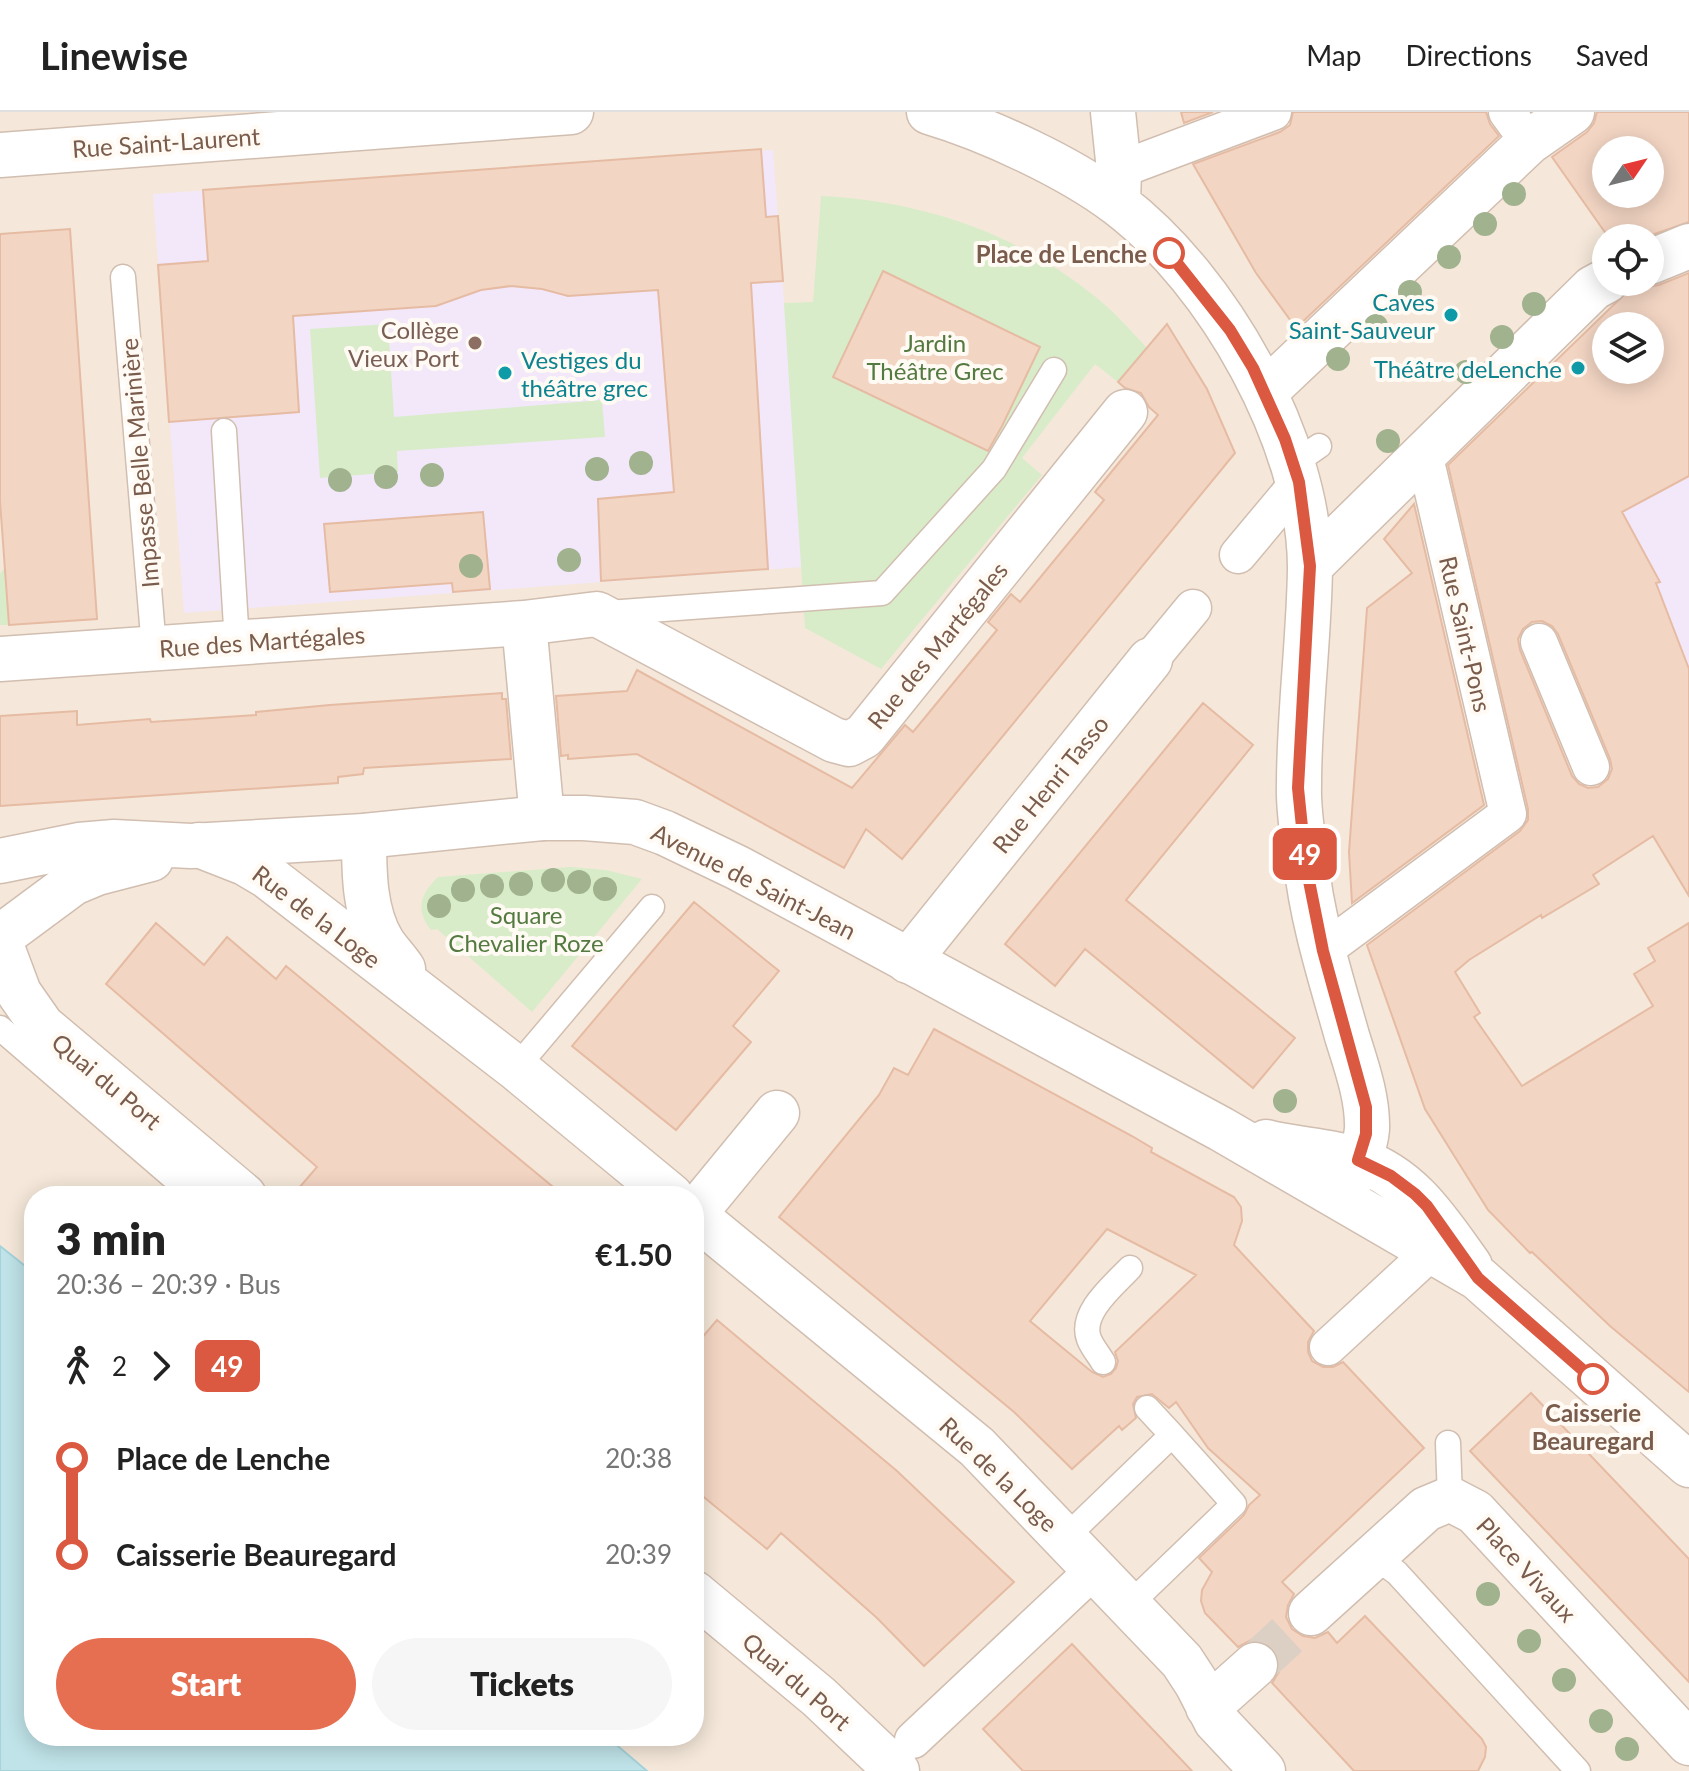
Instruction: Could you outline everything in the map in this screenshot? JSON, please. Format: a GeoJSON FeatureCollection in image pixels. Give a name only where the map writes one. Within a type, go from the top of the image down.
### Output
{"type":"FeatureCollection","features":[{"type":"Feature","properties":{"kind":"street","name":"Rue Saint-Laurent"},"geometry":{"type":"LineString","coordinates":[[1,148],[571,112]]}},
{"type":"Feature","properties":{"kind":"street"},"geometry":{"type":"LineString","coordinates":[[929,112],[985,131],[1119,187],[1273,112]]}},
{"type":"Feature","properties":{"kind":"street"},"geometry":{"type":"LineString","coordinates":[[1113,112],[1119,187],[1230,330],[1304,464],[1310,566],[1298,788],[1306,866],[1323,951],[1366,1107],[1366,1134],[1350,1179]]}},
{"type":"Feature","properties":{"kind":"street"},"geometry":{"type":"LineString","coordinates":[[1265,392],[1518,127],[1572,112]]}},
{"type":"Feature","properties":{"kind":"street"},"geometry":{"type":"LineString","coordinates":[[1664,256],[1689,246]]}},
{"type":"Feature","properties":{"kind":"street"},"geometry":{"type":"LineString","coordinates":[[1310,566],[1592,289]]}},
{"type":"Feature","properties":{"kind":"street","name":"Rue des Martégales"},"geometry":{"type":"LineString","coordinates":[[0,659],[524,623],[597,614],[834,740],[849,744],[864,736],[1125,412]]}},
{"type":"Feature","properties":{"kind":"street","name":"Rue Saint-Pons"},"geometry":{"type":"LineString","coordinates":[[1323,951],[1508,814],[1424,453]]}},
{"type":"Feature","properties":{"kind":"street"},"geometry":{"type":"LineString","coordinates":[[1238,555],[1304,464]]}},
{"type":"Feature","properties":{"kind":"street","name":"Rue Henri Tasso"},"geometry":{"type":"LineString","coordinates":[[908,961],[1193,608]]}},
{"type":"Feature","properties":{"kind":"street"},"geometry":{"type":"LineString","coordinates":[[524,623],[542,818]]}},
{"type":"Feature","properties":{"kind":"street"},"geometry":{"type":"LineString","coordinates":[[1539,642],[1591,767]]}},
{"type":"Feature","properties":{"kind":"street","name":"Avenue de Saint-Jean"},"geometry":{"type":"LineString","coordinates":[[0,861],[102,843],[195,846],[364,836],[542,818],[604,818],[635,822],[738,868],[1221,1129],[1350,1179]]}},
{"type":"Feature","properties":{"kind":"street","name":"Rue de la Loge"},"geometry":{"type":"LineString","coordinates":[[364,836],[369,911],[382,942],[427,999]]}},
{"type":"Feature","properties":{"kind":"street","name":"Avenue de Saint-Jean"},"geometry":{"type":"LineString","coordinates":[[0,940],[73,883],[97,873],[195,846]]}},
{"type":"Feature","properties":{"kind":"street","name":"Rue de la Loge"},"geometry":{"type":"LineString","coordinates":[[195,846],[245,863],[267,876],[516,1068],[659,1186]]}},
{"type":"Feature","properties":{"kind":"street","name":"Quai du Port"},"geometry":{"type":"LineString","coordinates":[[0,940],[19,993],[42,1026],[232,1186]]}},
{"type":"Feature","properties":{"kind":"street"},"geometry":{"type":"LineString","coordinates":[[704,1202],[777,1113]]}},
{"type":"Feature","properties":{"kind":"street"},"geometry":{"type":"LineString","coordinates":[[1350,1179],[1391,1176],[1415,1194],[1478,1278]]}},
{"type":"Feature","properties":{"kind":"street"},"geometry":{"type":"LineString","coordinates":[[1350,1179],[1432,1251],[1478,1278],[1689,1465]]}},
{"type":"Feature","properties":{"kind":"street","name":"Rue de la Loge"},"geometry":{"type":"LineString","coordinates":[[704,1222],[977,1447],[1182,1661],[1216,1721],[1263,1771]]}},
{"type":"Feature","properties":{"kind":"street"},"geometry":{"type":"LineString","coordinates":[[1328,1347],[1432,1251]]}},
{"type":"Feature","properties":{"kind":"street"},"geometry":{"type":"LineString","coordinates":[[1311,1613],[1426,1509],[1450,1499]]}},
{"type":"Feature","properties":{"kind":"street","name":"Place Vivaux"},"geometry":{"type":"LineString","coordinates":[[1450,1499],[1475,1512],[1689,1743]]}},
{"type":"Feature","properties":{"kind":"street"},"geometry":{"type":"LineString","coordinates":[[905,1755],[1095,1569]]}},
{"type":"Feature","properties":{"kind":"street","name":"Quai du Port"},"geometry":{"type":"LineString","coordinates":[[704,1601],[819,1697],[905,1755]]}},
{"type":"Feature","properties":{"kind":"street"},"geometry":{"type":"LineString","coordinates":[[1208,1707],[1255,1665]]}},
{"type":"Feature","properties":{"kind":"lane","name":"Impasse Belle Marinière"},"geometry":{"type":"LineString","coordinates":[[123,277],[154,648]]}},
{"type":"Feature","properties":{"kind":"lane"},"geometry":{"type":"LineString","coordinates":[[597,614],[882,593],[994,469],[1054,370]]}},
{"type":"Feature","properties":{"kind":"lane"},"geometry":{"type":"LineString","coordinates":[[224,431],[237,643]]}},
{"type":"Feature","properties":{"kind":"lane"},"geometry":{"type":"LineString","coordinates":[[516,1068],[652,907]]}},
{"type":"Feature","properties":{"kind":"lane","name":"Quai du Port"},"geometry":{"type":"LineString","coordinates":[[0,1028],[183,1186]]}},
{"type":"Feature","properties":{"kind":"lane"},"geometry":{"type":"LineString","coordinates":[[1103,1362],[1088,1337],[1088,1319],[1098,1303],[1130,1268]]}},
{"type":"Feature","properties":{"kind":"lane"},"geometry":{"type":"LineString","coordinates":[[1129,1605],[1234,1504],[1147,1408]]}},
{"type":"Feature","properties":{"kind":"lane"},"geometry":{"type":"LineString","coordinates":[[1065,1538],[1172,1435]]}},
{"type":"Feature","properties":{"kind":"lane"},"geometry":{"type":"LineString","coordinates":[[1448,1443],[1450,1499]]}},
{"type":"Feature","properties":{"kind":"lane"},"geometry":{"type":"LineString","coordinates":[[1374,1556],[1397,1573],[1578,1771]]}},
{"type":"Feature","properties":{"kind":"shaded area"},"geometry":{"type":"Polygon","coordinates":[[[0,112],[1689,112],[1689,1771],[647,1771],[618,1746],[704,1746],[704,1186],[24,1186],[24,1265],[0,1246],[0,112]]]}},
{"type":"Feature","properties":{"kind":"shaded area","name":"Collège Vieux Port"},"geometry":{"type":"Polygon","coordinates":[[[773,150],[803,567],[184,613],[153,194],[773,150]]]}},
{"type":"Feature","properties":{"kind":"shaded area"},"geometry":{"type":"Polygon","coordinates":[[[1689,433],[1689,676],[1579,537],[1689,433]]]}},
{"type":"Feature","properties":{"kind":"green space","name":"Jardin Théâtre Grec"},"geometry":{"type":"Polygon","coordinates":[[[821,196],[898,205],[972,226],[1007,241],[1073,280],[1110,309],[1147,348],[1118,382],[1095,364],[1022,458],[1042,475],[881,669],[805,628],[784,303],[813,302],[821,196]]]}},
{"type":"Feature","properties":{"kind":"green space"},"geometry":{"type":"Polygon","coordinates":[[[388,324],[394,417],[602,400],[605,437],[397,451],[398,472],[320,478],[310,329],[388,324]]]}},
{"type":"Feature","properties":{"kind":"green space"},"geometry":{"type":"Polygon","coordinates":[[[5,567],[9,625],[0,625],[0,574],[5,567]]]}},
{"type":"Feature","properties":{"kind":"green space","name":"Square Chevalier Roze"},"geometry":{"type":"Polygon","coordinates":[[[571,867],[606,870],[642,879],[532,1012],[437,929],[431,930],[423,916],[424,896],[438,877],[571,867]]]}},
{"type":"Feature","properties":{"kind":"water"},"geometry":{"type":"Polygon","coordinates":[[[0,1246],[24,1265],[24,1746],[618,1746],[647,1771],[0,1771],[0,1246]]]}},
{"type":"Feature","properties":{"kind":"building"},"geometry":{"type":"Polygon","coordinates":[[[1181,112],[1213,112],[1184,123],[1181,112]]]}},
{"type":"Feature","properties":{"kind":"building"},"geometry":{"type":"Polygon","coordinates":[[[1293,112],[1486,112],[1499,136],[1296,328],[1256,273],[1193,164],[1280,132],[1290,125],[1293,112]]]}},
{"type":"Feature","properties":{"kind":"building"},"geometry":{"type":"Polygon","coordinates":[[[1597,112],[1689,112],[1689,222],[1664,231],[1664,224],[1599,224],[1552,157],[1587,132],[1597,112]]]}},
{"type":"Feature","properties":{"kind":"building"},"geometry":{"type":"Polygon","coordinates":[[[761,149],[766,217],[778,216],[783,281],[751,283],[768,569],[601,581],[598,499],[674,492],[658,290],[568,296],[542,289],[511,286],[481,290],[436,306],[293,316],[299,412],[169,422],[158,265],[208,261],[203,190],[761,149]]]}},
{"type":"Feature","properties":{"kind":"building"},"geometry":{"type":"Polygon","coordinates":[[[70,229],[97,619],[9,625],[0,501],[0,234],[70,229]]]}},
{"type":"Feature","properties":{"kind":"building"},"geometry":{"type":"Polygon","coordinates":[[[883,271],[1040,347],[988,451],[833,377],[883,271]]]}},
{"type":"Feature","properties":{"kind":"building"},"geometry":{"type":"Polygon","coordinates":[[[1689,273],[1689,476],[1622,512],[1660,582],[1656,583],[1689,669],[1689,896],[1653,836],[1593,875],[1599,884],[1542,918],[1541,915],[1455,972],[1480,1013],[1474,1017],[1522,1086],[1653,1006],[1634,974],[1655,961],[1648,948],[1689,923],[1689,1392],[1610,1326],[1488,1210],[1425,1109],[1367,945],[1520,831],[1528,820],[1528,809],[1448,465],[1592,326],[1592,384],[1664,384],[1664,312],[1606,312],[1623,296],[1664,296],[1664,283],[1689,273]],[[1542,621],[1532,622],[1523,629],[1518,639],[1520,650],[1572,776],[1588,788],[1598,787],[1608,779],[1612,769],[1610,759],[1552,626],[1542,621]]]}},
{"type":"Feature","properties":{"kind":"building"},"geometry":{"type":"Polygon","coordinates":[[[1167,324],[1207,389],[1235,453],[902,859],[866,829],[844,868],[637,754],[568,759],[568,755],[561,756],[556,696],[627,691],[637,670],[852,788],[905,725],[913,732],[997,630],[988,622],[1011,594],[1020,602],[1104,500],[1095,492],[1158,415],[1141,393],[1118,382],[1167,324]]]}},
{"type":"Feature","properties":{"kind":"building"},"geometry":{"type":"Polygon","coordinates":[[[1414,504],[1484,805],[1352,903],[1349,852],[1367,608],[1412,573],[1384,539],[1414,504]]]}},
{"type":"Feature","properties":{"kind":"building"},"geometry":{"type":"Polygon","coordinates":[[[483,512],[490,589],[453,592],[452,583],[330,592],[324,524],[483,512]]]}},
{"type":"Feature","properties":{"kind":"building"},"geometry":{"type":"Polygon","coordinates":[[[502,693],[502,699],[506,699],[511,759],[364,768],[363,774],[338,777],[338,783],[0,806],[0,716],[77,711],[77,725],[150,719],[151,722],[502,693]]]}},
{"type":"Feature","properties":{"kind":"building"},"geometry":{"type":"Polygon","coordinates":[[[1203,703],[1253,745],[1126,900],[1295,1038],[1253,1088],[1085,949],[1055,986],[1005,944],[1203,703]]]}},
{"type":"Feature","properties":{"kind":"building"},"geometry":{"type":"Polygon","coordinates":[[[694,902],[779,971],[733,1026],[751,1042],[676,1130],[572,1046],[694,902]]]}},
{"type":"Feature","properties":{"kind":"building"},"geometry":{"type":"Polygon","coordinates":[[[156,923],[204,965],[227,937],[276,979],[286,966],[552,1186],[301,1186],[317,1167],[106,984],[156,923]]]}},
{"type":"Feature","properties":{"kind":"building"},"geometry":{"type":"Polygon","coordinates":[[[934,1029],[1132,1136],[1152,1148],[1151,1152],[1234,1197],[1241,1207],[1242,1221],[1234,1245],[1314,1331],[1308,1342],[1312,1361],[1323,1367],[1333,1367],[1343,1362],[1424,1448],[1282,1582],[1294,1594],[1286,1617],[1292,1629],[1303,1636],[1315,1638],[1328,1632],[1337,1643],[1365,1616],[1482,1739],[1486,1747],[1485,1757],[1478,1771],[1354,1771],[1272,1683],[1279,1672],[1280,1661],[1273,1648],[1262,1641],[1251,1640],[1238,1647],[1205,1613],[1201,1601],[1202,1590],[1212,1572],[1199,1558],[1244,1515],[1260,1495],[1208,1448],[1176,1402],[1169,1408],[1152,1394],[1137,1397],[1133,1404],[1136,1418],[1122,1430],[1119,1426],[1072,1469],[1014,1412],[779,1217],[879,1095],[894,1068],[908,1075],[934,1029]],[[1107,1229],[1030,1321],[1092,1372],[1103,1377],[1116,1368],[1118,1361],[1115,1352],[1196,1275],[1107,1229]]]}},
{"type":"Feature","properties":{"kind":"building"},"geometry":{"type":"Polygon","coordinates":[[[717,1320],[897,1471],[1014,1582],[924,1666],[877,1618],[781,1533],[767,1549],[704,1497],[704,1335],[717,1320]]]}},
{"type":"Feature","properties":{"kind":"building"},"geometry":{"type":"Polygon","coordinates":[[[1531,1393],[1689,1559],[1689,1682],[1470,1451],[1531,1393]]]}},
{"type":"Feature","properties":{"kind":"building"},"geometry":{"type":"Polygon","coordinates":[[[1072,1644],[1192,1771],[1023,1771],[983,1729],[1072,1644]]]}},
{"type":"Feature","properties":{"kind":"tunnel"},"geometry":{"type":"LineString","coordinates":[[1255,1665],[1311,1613]]}},
{"type":"Feature","properties":{"kind":"bus line","name":"49"},"geometry":{"type":"LineString","coordinates":[[1169,253],[1230,330],[1253,368],[1285,439],[1299,482],[1310,566],[1298,788],[1306,866],[1323,951],[1366,1107],[1366,1134],[1358,1160],[1391,1176],[1415,1194],[1478,1278],[1593,1379]]}},
{"type":"Feature","properties":{"kind":"place","name":"Place de Lenche"},"geometry":{"type":"Point","coordinates":[1169,253]}},
{"type":"Feature","properties":{"kind":"place","name":"Caves Saint-Sauveur"},"geometry":{"type":"Point","coordinates":[1451,315]}},
{"type":"Feature","properties":{"kind":"place","name":"Collège Vieux Port"},"geometry":{"type":"Point","coordinates":[475,343]}},
{"type":"Feature","properties":{"kind":"place","name":"Théâtre deLenche"},"geometry":{"type":"Point","coordinates":[1578,368]}},
{"type":"Feature","properties":{"kind":"place","name":"Vestiges du théâtre grec"},"geometry":{"type":"Point","coordinates":[505,373]}},
{"type":"Feature","properties":{"kind":"place","name":"Caisserie Beauregard"},"geometry":{"type":"Point","coordinates":[1593,1379]}}]}
